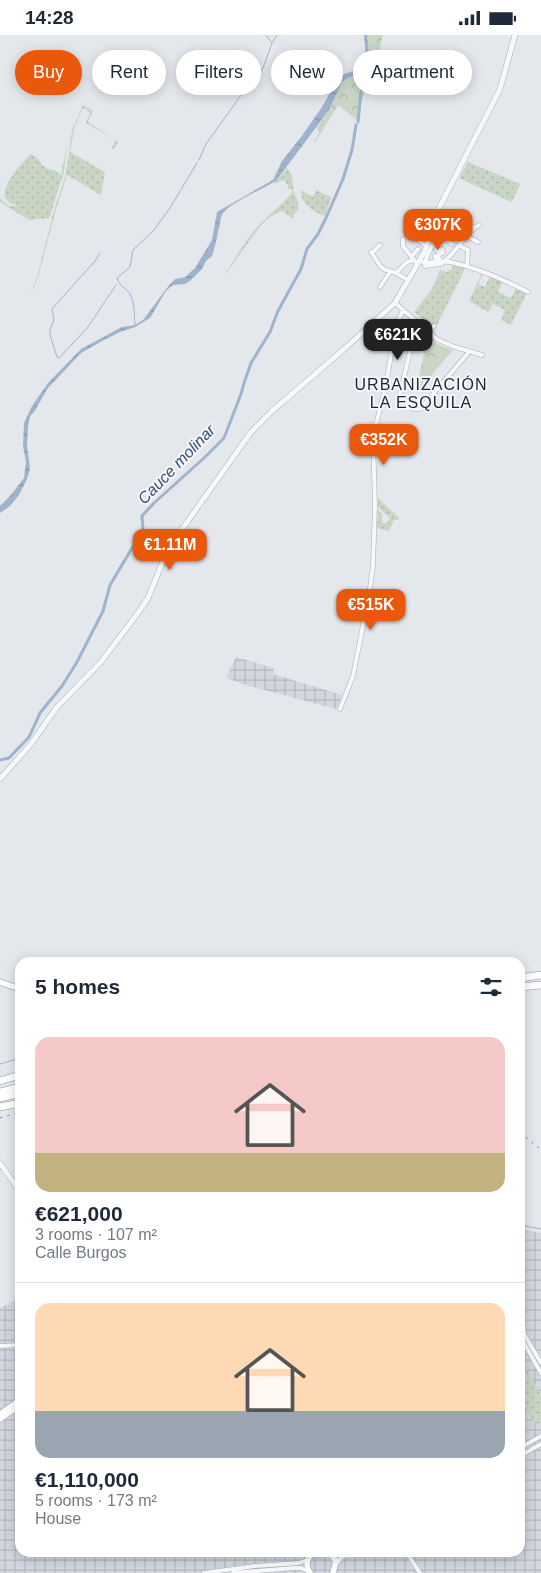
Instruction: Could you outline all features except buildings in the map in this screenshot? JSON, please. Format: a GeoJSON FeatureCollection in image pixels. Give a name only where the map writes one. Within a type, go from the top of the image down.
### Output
{"type":"FeatureCollection","features":[{"type":"Feature","properties":{"kind":"highway"},"geometry":{"type":"LineString","coordinates":[[525,977],[541,975]]}},
{"type":"Feature","properties":{"kind":"highway"},"geometry":{"type":"LineString","coordinates":[[525,987],[541,985]]}},
{"type":"Feature","properties":{"kind":"highway"},"geometry":{"type":"LineString","coordinates":[[0,1081],[15,1076]]}},
{"type":"Feature","properties":{"kind":"highway"},"geometry":{"type":"LineString","coordinates":[[0,1092],[15,1088]]}},
{"type":"Feature","properties":{"kind":"highway"},"geometry":{"type":"LineString","coordinates":[[0,1098],[15,1094]]}},
{"type":"Feature","properties":{"kind":"highway"},"geometry":{"type":"LineString","coordinates":[[0,1107],[15,1104]]}},
{"type":"Feature","properties":{"kind":"main road"},"geometry":{"type":"LineString","coordinates":[[0,982],[15,987]]}},
{"type":"Feature","properties":{"kind":"main road"},"geometry":{"type":"LineString","coordinates":[[0,1414],[15,1404]]}},
{"type":"Feature","properties":{"kind":"main road"},"geometry":{"type":"LineString","coordinates":[[0,1419],[15,1408]]}},
{"type":"Feature","properties":{"kind":"main road"},"geometry":{"type":"LineString","coordinates":[[309,1572],[310,1557]]}},
{"type":"Feature","properties":{"kind":"main road"},"geometry":{"type":"LineString","coordinates":[[333,1557],[336,1561],[334,1571]]}},
{"type":"Feature","properties":{"kind":"street"},"geometry":{"type":"LineString","coordinates":[[415,260],[426,247],[433,219],[500,89],[515,35]]}},
{"type":"Feature","properties":{"kind":"street"},"geometry":{"type":"LineString","coordinates":[[433,219],[443,223],[455,220],[477,227],[467,236],[451,257],[441,264],[425,266],[435,241]]}},
{"type":"Feature","properties":{"kind":"street"},"geometry":{"type":"LineString","coordinates":[[443,223],[447,230],[445,239]]}},
{"type":"Feature","properties":{"kind":"street"},"geometry":{"type":"LineString","coordinates":[[426,247],[414,235],[422,226],[430,227]]}},
{"type":"Feature","properties":{"kind":"street"},"geometry":{"type":"LineString","coordinates":[[467,236],[478,242]]}},
{"type":"Feature","properties":{"kind":"street"},"geometry":{"type":"LineString","coordinates":[[429,238],[435,241],[445,239]]}},
{"type":"Feature","properties":{"kind":"street"},"geometry":{"type":"LineString","coordinates":[[404,239],[403,246],[415,260]]}},
{"type":"Feature","properties":{"kind":"street"},"geometry":{"type":"LineString","coordinates":[[445,239],[452,244]]}},
{"type":"Feature","properties":{"kind":"street"},"geometry":{"type":"LineString","coordinates":[[435,241],[436,250],[442,249],[442,253],[434,256],[436,259],[494,275],[528,292]]}},
{"type":"Feature","properties":{"kind":"street"},"geometry":{"type":"LineString","coordinates":[[380,245],[371,253],[381,267],[408,280]]}},
{"type":"Feature","properties":{"kind":"street"},"geometry":{"type":"LineString","coordinates":[[460,246],[468,250],[467,267]]}},
{"type":"Feature","properties":{"kind":"street"},"geometry":{"type":"LineString","coordinates":[[0,779],[31,744],[57,707],[100,663],[138,613],[151,592],[168,549],[252,432],[272,411],[395,303],[408,280],[418,249]]}},
{"type":"Feature","properties":{"kind":"street"},"geometry":{"type":"LineString","coordinates":[[396,273],[407,262],[415,260],[427,263]]}},
{"type":"Feature","properties":{"kind":"street"},"geometry":{"type":"LineString","coordinates":[[380,287],[390,272]]}},
{"type":"Feature","properties":{"kind":"street"},"geometry":{"type":"LineString","coordinates":[[395,303],[428,332],[445,343],[482,355]]}},
{"type":"Feature","properties":{"kind":"street"},"geometry":{"type":"LineString","coordinates":[[340,709],[355,669],[369,595],[373,566],[375,506],[373,436],[386,385],[398,319],[403,310]]}},
{"type":"Feature","properties":{"kind":"street"},"geometry":{"type":"LineString","coordinates":[[368,336],[377,320]]}},
{"type":"Feature","properties":{"kind":"street"},"geometry":{"type":"LineString","coordinates":[[417,322],[400,394],[401,398],[414,409],[420,409],[469,352]]}},
{"type":"Feature","properties":{"kind":"street"},"geometry":{"type":"LineString","coordinates":[[428,332],[434,326]]}},
{"type":"Feature","properties":{"kind":"street"},"geometry":{"type":"LineString","coordinates":[[0,1163],[15,1185]]}},
{"type":"Feature","properties":{"kind":"street"},"geometry":{"type":"LineString","coordinates":[[525,1335],[541,1363]]}},
{"type":"Feature","properties":{"kind":"street"},"geometry":{"type":"LineString","coordinates":[[0,1346],[15,1345]]}},
{"type":"Feature","properties":{"kind":"street"},"geometry":{"type":"LineString","coordinates":[[525,1345],[541,1373]]}},
{"type":"Feature","properties":{"kind":"street"},"geometry":{"type":"LineString","coordinates":[[525,1445],[541,1436]]}},
{"type":"Feature","properties":{"kind":"street"},"geometry":{"type":"LineString","coordinates":[[525,1453],[541,1444]]}},
{"type":"Feature","properties":{"kind":"street"},"geometry":{"type":"LineString","coordinates":[[204,1573],[236,1568],[299,1563],[308,1557]]}},
{"type":"Feature","properties":{"kind":"street"},"geometry":{"type":"LineString","coordinates":[[334,1571],[339,1560],[344,1557]]}},
{"type":"Feature","properties":{"kind":"street"},"geometry":{"type":"LineString","coordinates":[[410,1557],[420,1573]]}},
{"type":"Feature","properties":{"kind":"street"},"geometry":{"type":"LineString","coordinates":[[233,1573],[294,1568],[301,1568],[309,1572]]}},
{"type":"Feature","properties":{"kind":"shaded area"},"geometry":{"type":"Polygon","coordinates":[[[236,657],[274,668],[273,674],[342,695],[337,709],[249,686],[226,678],[236,657]]]}},
{"type":"Feature","properties":{"kind":"shaded area"},"geometry":{"type":"Polygon","coordinates":[[[525,1230],[541,1233],[541,1573],[0,1573],[0,1308],[15,1300],[15,1557],[525,1557],[525,1230]]]}},
{"type":"Feature","properties":{"kind":"green space"},"geometry":{"type":"Polygon","coordinates":[[[367,35],[383,35],[379,50],[368,50],[367,35]]]}},
{"type":"Feature","properties":{"kind":"green space"},"geometry":{"type":"Polygon","coordinates":[[[353,77],[353,95],[364,95],[357,120],[338,105],[316,141],[314,141],[319,134],[317,128],[336,95],[343,95],[343,81],[353,77]]]}},
{"type":"Feature","properties":{"kind":"green space"},"geometry":{"type":"Polygon","coordinates":[[[83,105],[93,111],[88,122],[115,140],[86,123],[90,113],[83,108],[74,128],[70,152],[105,172],[101,195],[67,175],[38,277],[29,300],[37,277],[55,207],[66,174],[72,130],[83,105]]]}},
{"type":"Feature","properties":{"kind":"green space"},"geometry":{"type":"Polygon","coordinates":[[[115,140],[118,142],[114,149],[112,148],[115,140]]]}},
{"type":"Feature","properties":{"kind":"green space"},"geometry":{"type":"Polygon","coordinates":[[[67,145],[64,172],[50,218],[29,220],[0,202],[0,198],[9,206],[16,206],[5,198],[6,187],[18,168],[31,154],[43,166],[61,175],[67,145]]]}},
{"type":"Feature","properties":{"kind":"green space"},"geometry":{"type":"Polygon","coordinates":[[[468,162],[520,184],[511,202],[459,178],[468,162]]]}},
{"type":"Feature","properties":{"kind":"green space"},"geometry":{"type":"Polygon","coordinates":[[[287,168],[292,176],[299,208],[292,218],[282,211],[266,221],[224,275],[256,229],[292,193],[292,189],[288,189],[288,185],[284,181],[273,185],[287,168]]]}},
{"type":"Feature","properties":{"kind":"green space"},"geometry":{"type":"Polygon","coordinates":[[[301,190],[313,197],[316,190],[331,197],[325,216],[316,212],[305,203],[301,190]]]}},
{"type":"Feature","properties":{"kind":"green space"},"geometry":{"type":"Polygon","coordinates":[[[452,265],[465,268],[436,327],[433,325],[431,328],[414,312],[432,289],[440,270],[447,272],[453,268],[452,265]]]}},
{"type":"Feature","properties":{"kind":"green space"},"geometry":{"type":"Polygon","coordinates":[[[482,273],[478,284],[485,287],[490,276],[503,281],[498,292],[511,298],[516,288],[527,293],[511,325],[501,320],[505,310],[493,304],[488,312],[469,301],[482,273]]]}},
{"type":"Feature","properties":{"kind":"green space"},"geometry":{"type":"Polygon","coordinates":[[[427,337],[439,345],[453,350],[416,393],[427,337]]]}},
{"type":"Feature","properties":{"kind":"green space"},"geometry":{"type":"Polygon","coordinates":[[[378,498],[399,518],[394,520],[389,531],[377,528],[378,510],[384,516],[382,516],[382,523],[387,523],[390,518],[378,507],[378,498]]]}},
{"type":"Feature","properties":{"kind":"green space"},"geometry":{"type":"Polygon","coordinates":[[[525,1370],[528,1372],[541,1395],[541,1423],[534,1423],[525,1407],[525,1370]]]}},
{"type":"Feature","properties":{"kind":"water"},"geometry":{"type":"Polygon","coordinates":[[[364,35],[367,35],[368,50],[365,50],[364,35]]]}},
{"type":"Feature","properties":{"kind":"water"},"geometry":{"type":"Polygon","coordinates":[[[353,71],[353,77],[343,81],[343,75],[353,71]]]}},
{"type":"Feature","properties":{"kind":"water"},"geometry":{"type":"Polygon","coordinates":[[[329,95],[336,95],[329,110],[276,181],[242,199],[222,214],[212,256],[206,261],[202,269],[190,281],[185,284],[173,285],[166,291],[150,318],[81,353],[48,388],[30,416],[27,445],[30,469],[27,479],[19,495],[10,506],[0,513],[0,506],[24,478],[26,461],[23,446],[24,423],[32,406],[48,383],[81,349],[122,327],[135,325],[143,320],[175,279],[185,277],[195,268],[212,240],[217,212],[273,180],[282,161],[322,107],[329,95]]]}},
{"type":"Feature","properties":{"kind":"waterway"},"geometry":{"type":"LineString","coordinates":[[266,35],[271,42]]}},
{"type":"Feature","properties":{"kind":"waterway"},"geometry":{"type":"LineString","coordinates":[[199,160],[206,144],[263,68],[277,35]]}},
{"type":"Feature","properties":{"kind":"waterway","name":"Cauce molinar"},"geometry":{"type":"LineString","coordinates":[[358,122],[361,95]]}},
{"type":"Feature","properties":{"kind":"waterway","name":"Cauce molinar"},"geometry":{"type":"LineString","coordinates":[[326,218],[343,179],[352,150],[356,125]]}},
{"type":"Feature","properties":{"kind":"waterway"},"geometry":{"type":"LineString","coordinates":[[135,325],[131,296],[117,278],[130,267],[133,250],[154,230],[170,208],[197,163]]}},
{"type":"Feature","properties":{"kind":"waterway","name":"Cauce molinar"},"geometry":{"type":"LineString","coordinates":[[0,760],[9,758],[29,737],[40,713],[62,686],[77,662],[103,611],[110,585],[143,530],[142,516],[224,438],[251,363],[270,332],[278,311],[301,269],[307,249],[325,220]]}},
{"type":"Feature","properties":{"kind":"waterway"},"geometry":{"type":"LineString","coordinates":[[100,253],[52,309],[54,320],[50,335],[57,357],[59,358],[88,327],[116,285]]}},
{"type":"Feature","properties":{"kind":"waterway"},"geometry":{"type":"LineString","coordinates":[[0,1064],[15,1060]]}},
{"type":"Feature","properties":{"kind":"waterway"},"geometry":{"type":"LineString","coordinates":[[525,1226],[541,1229]]}},
{"type":"Feature","properties":{"kind":"railway"},"geometry":{"type":"LineString","coordinates":[[0,1118],[15,1114]]}},
{"type":"Feature","properties":{"kind":"railway"},"geometry":{"type":"LineString","coordinates":[[525,1136],[541,1150]]}},
{"type":"Feature","properties":{"kind":"district","name":"URBANIZACIÓN LA ESQUILA"},"geometry":{"type":"Point","coordinates":[421,393]}}]}
